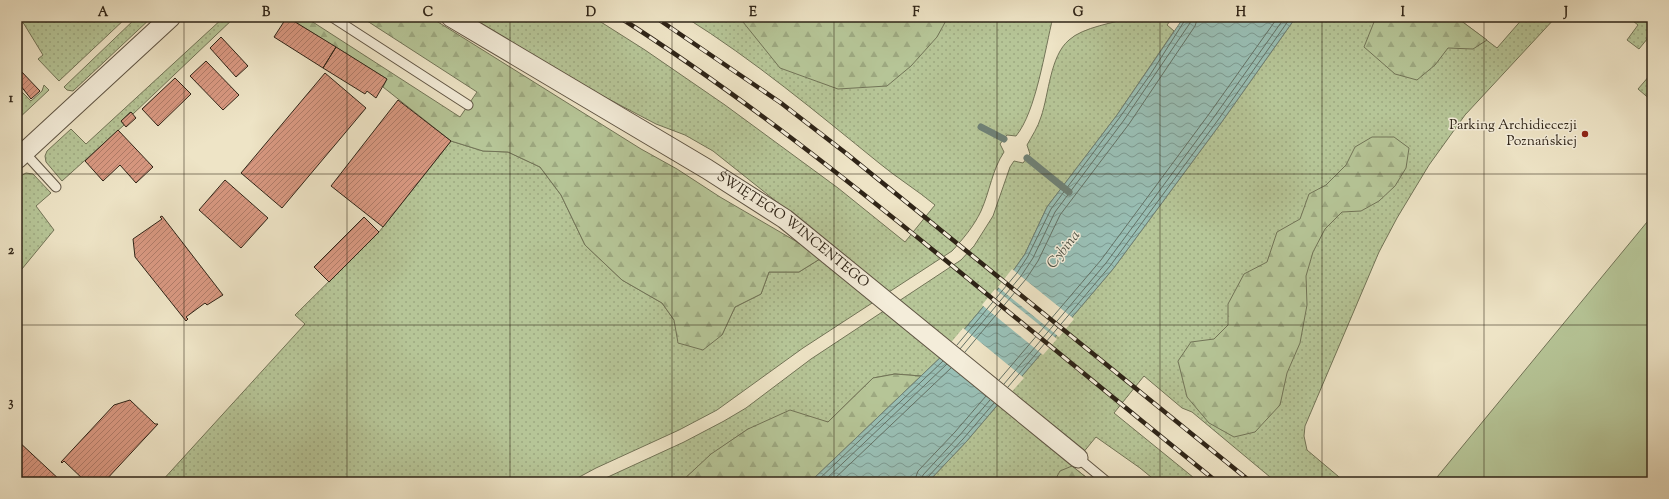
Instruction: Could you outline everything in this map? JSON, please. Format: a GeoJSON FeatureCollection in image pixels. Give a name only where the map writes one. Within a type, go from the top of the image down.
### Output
{"type":"FeatureCollection","features":[{"type":"Feature","properties":{"kind":"street"},"geometry":{"type":"LineString","coordinates":[[21,155],[171,17]]}},
{"type":"Feature","properties":{"kind":"street","name":"ŚWIĘTEGO WINCENTEGO"},"geometry":{"type":"LineString","coordinates":[[451,17],[714,173],[806,234],[1078,458]]}},
{"type":"Feature","properties":{"kind":"lane"},"geometry":{"type":"LineString","coordinates":[[332,17],[468,105]]}},
{"type":"Feature","properties":{"kind":"lane"},"geometry":{"type":"LineString","coordinates":[[21,155],[56,187]]}},
{"type":"Feature","properties":{"kind":"lane","name":"ŚWIĘTEGO WINCENTEGO"},"geometry":{"type":"LineString","coordinates":[[1078,458],[1107,482]]}},
{"type":"Feature","properties":{"kind":"green space"},"geometry":{"type":"Polygon","coordinates":[[[17,17],[127,17],[59,81],[38,59],[43,55],[24,24],[17,17]]]}},
{"type":"Feature","properties":{"kind":"green space"},"geometry":{"type":"Polygon","coordinates":[[[137,17],[152,17],[73,91],[67,90],[64,87],[137,17]]]}},
{"type":"Feature","properties":{"kind":"green space"},"geometry":{"type":"Polygon","coordinates":[[[224,17],[235,17],[133,114],[130,112],[121,121],[124,125],[62,181],[46,162],[45,156],[47,151],[71,129],[86,144],[224,17]]]}},
{"type":"Feature","properties":{"kind":"green space"},"geometry":{"type":"Polygon","coordinates":[[[287,17],[305,17],[460,117],[477,92],[361,17],[430,17],[641,149],[823,257],[799,272],[769,272],[761,294],[735,307],[722,335],[703,350],[678,343],[674,320],[662,303],[622,280],[585,245],[561,195],[540,167],[508,152],[483,151],[451,141],[383,87],[387,79],[287,17]]]}},
{"type":"Feature","properties":{"kind":"green space"},"geometry":{"type":"Polygon","coordinates":[[[471,17],[593,17],[645,50],[725,105],[838,188],[905,242],[935,205],[760,69],[685,17],[1053,17],[1039,80],[1029,112],[1016,136],[1007,135],[1000,144],[1004,152],[994,173],[981,211],[968,232],[952,251],[803,348],[717,410],[679,430],[596,468],[570,482],[557,482],[555,478],[549,482],[161,482],[305,324],[295,315],[379,232],[451,141],[483,151],[508,152],[540,167],[561,195],[585,245],[622,280],[662,303],[674,320],[722,335],[735,307],[761,294],[769,272],[799,272],[836,249],[713,151],[685,135],[656,124],[580,84],[471,17]]]}},
{"type":"Feature","properties":{"kind":"green space"},"geometry":{"type":"Polygon","coordinates":[[[739,17],[948,17],[937,37],[911,66],[887,86],[838,89],[780,68],[739,17]]]}},
{"type":"Feature","properties":{"kind":"green space"},"geometry":{"type":"Polygon","coordinates":[[[1133,17],[1173,17],[1167,25],[1174,31],[1117,115],[1047,207],[1025,254],[1013,271],[943,355],[921,376],[895,374],[873,378],[828,422],[748,429],[712,454],[681,482],[597,482],[684,442],[746,408],[811,359],[961,260],[974,246],[993,216],[1010,167],[1014,161],[1023,163],[1030,154],[1027,145],[1040,121],[1054,65],[1063,47],[1069,40],[1082,32],[1133,17]]]}},
{"type":"Feature","properties":{"kind":"green space"},"geometry":{"type":"Polygon","coordinates":[[[1296,17],[1456,17],[1497,48],[1524,17],[1556,17],[1465,115],[1429,165],[1397,218],[1379,252],[1305,426],[1304,436],[1307,450],[1345,482],[1276,482],[1192,412],[1182,408],[1144,376],[1114,413],[1199,482],[1157,482],[1096,437],[1072,466],[1092,482],[928,482],[966,442],[1113,269],[1221,123],[1296,17]]]}},
{"type":"Feature","properties":{"kind":"green space"},"geometry":{"type":"Polygon","coordinates":[[[1376,17],[1456,17],[1487,40],[1473,49],[1448,48],[1435,65],[1417,80],[1395,74],[1364,47],[1376,17]]]}},
{"type":"Feature","properties":{"kind":"green space"},"geometry":{"type":"Polygon","coordinates":[[[1628,17],[1652,17],[1652,33],[1639,49],[1627,40],[1638,25],[1628,17]]]}},
{"type":"Feature","properties":{"kind":"green space"},"geometry":{"type":"Polygon","coordinates":[[[1650,75],[1652,75],[1652,101],[1638,89],[1650,75]]]}},
{"type":"Feature","properties":{"kind":"green space"},"geometry":{"type":"Polygon","coordinates":[[[44,85],[49,90],[17,120],[17,95],[21,91],[31,101],[42,91],[44,85]]]}},
{"type":"Feature","properties":{"kind":"green space"},"geometry":{"type":"Polygon","coordinates":[[[1372,137],[1394,137],[1409,148],[1406,168],[1395,186],[1379,201],[1361,211],[1342,212],[1325,229],[1313,252],[1306,276],[1307,305],[1300,343],[1287,373],[1280,405],[1255,432],[1234,437],[1209,423],[1187,397],[1178,361],[1191,342],[1214,339],[1228,325],[1228,304],[1244,274],[1267,262],[1277,232],[1300,219],[1309,194],[1326,185],[1346,165],[1355,147],[1372,137]]]}},
{"type":"Feature","properties":{"kind":"green space"},"geometry":{"type":"Polygon","coordinates":[[[26,173],[33,174],[51,193],[36,206],[54,230],[17,275],[17,178],[26,173]]]}},
{"type":"Feature","properties":{"kind":"green space"},"geometry":{"type":"Polygon","coordinates":[[[1652,216],[1652,482],[1433,482],[1652,216]]]}},
{"type":"Feature","properties":{"kind":"green space"},"geometry":{"type":"Polygon","coordinates":[[[895,374],[921,376],[810,482],[681,482],[711,454],[748,429],[790,410],[828,422],[873,378],[895,374]]]}},
{"type":"Feature","properties":{"kind":"green space"},"geometry":{"type":"Polygon","coordinates":[[[1072,466],[1092,482],[1054,482],[1060,471],[1072,466]]]}},
{"type":"Feature","properties":{"kind":"water","name":"Cybina"},"geometry":{"type":"Polygon","coordinates":[[[1184,17],[1296,17],[1221,123],[1113,269],[966,442],[928,482],[810,482],[943,355],[1013,271],[1025,254],[1047,207],[1117,115],[1184,17]]]}},
{"type":"Feature","properties":{"kind":"pier"},"geometry":{"type":"Polygon","coordinates":[[[1012,269],[1074,319],[1059,337],[998,287],[1012,269]]]}},
{"type":"Feature","properties":{"kind":"pier"},"geometry":{"type":"Polygon","coordinates":[[[995,289],[1057,339],[1043,355],[982,305],[995,289]]]}},
{"type":"Feature","properties":{"kind":"pier"},"geometry":{"type":"Polygon","coordinates":[[[963,328],[1024,378],[999,406],[939,357],[963,328]]]}},
{"type":"Feature","properties":{"kind":"building"},"geometry":{"type":"Polygon","coordinates":[[[287,17],[336,47],[323,68],[274,37],[287,17]]]}},
{"type":"Feature","properties":{"kind":"building"},"geometry":{"type":"Polygon","coordinates":[[[221,37],[248,66],[236,77],[210,48],[221,37]]]}},
{"type":"Feature","properties":{"kind":"building"},"geometry":{"type":"Polygon","coordinates":[[[336,47],[387,79],[376,98],[367,91],[365,94],[323,68],[336,47]]]}},
{"type":"Feature","properties":{"kind":"building"},"geometry":{"type":"Polygon","coordinates":[[[206,61],[239,95],[223,110],[190,76],[206,61]]]}},
{"type":"Feature","properties":{"kind":"building"},"geometry":{"type":"Polygon","coordinates":[[[17,64],[21,69],[17,72],[17,64]]]}},
{"type":"Feature","properties":{"kind":"building"},"geometry":{"type":"Polygon","coordinates":[[[20,70],[40,91],[31,99],[17,81],[17,72],[20,70]]]}},
{"type":"Feature","properties":{"kind":"building"},"geometry":{"type":"Polygon","coordinates":[[[325,73],[366,108],[282,208],[241,173],[325,73]]]}},
{"type":"Feature","properties":{"kind":"building"},"geometry":{"type":"Polygon","coordinates":[[[175,78],[191,94],[158,126],[142,109],[175,78]]]}},
{"type":"Feature","properties":{"kind":"building"},"geometry":{"type":"Polygon","coordinates":[[[17,81],[22,86],[17,91],[17,81]]]}},
{"type":"Feature","properties":{"kind":"building"},"geometry":{"type":"Polygon","coordinates":[[[398,100],[451,141],[383,227],[331,186],[398,100]]]}},
{"type":"Feature","properties":{"kind":"building"},"geometry":{"type":"Polygon","coordinates":[[[131,112],[136,118],[126,127],[121,121],[131,112]]]}},
{"type":"Feature","properties":{"kind":"building"},"geometry":{"type":"Polygon","coordinates":[[[118,130],[153,167],[136,183],[120,165],[103,181],[85,161],[118,130]]]}},
{"type":"Feature","properties":{"kind":"building"},"geometry":{"type":"Polygon","coordinates":[[[225,180],[268,218],[241,248],[199,210],[225,180]]]}},
{"type":"Feature","properties":{"kind":"building"},"geometry":{"type":"Polygon","coordinates":[[[162,216],[223,295],[207,305],[205,303],[186,317],[188,319],[186,321],[135,257],[133,239],[162,219],[160,217],[162,216]]]}},
{"type":"Feature","properties":{"kind":"building"},"geometry":{"type":"Polygon","coordinates":[[[364,217],[379,232],[329,282],[314,267],[364,217]]]}},
{"type":"Feature","properties":{"kind":"building"},"geometry":{"type":"Polygon","coordinates":[[[130,400],[155,424],[158,424],[105,481],[86,482],[64,461],[62,463],[61,462],[114,405],[130,400]]]}},
{"type":"Feature","properties":{"kind":"building"},"geometry":{"type":"Polygon","coordinates":[[[17,440],[62,482],[17,482],[17,440]]]}},
{"type":"Feature","properties":{"kind":"waterway"},"geometry":{"type":"LineString","coordinates":[[981,127],[1004,139]]}},
{"type":"Feature","properties":{"kind":"waterway"},"geometry":{"type":"LineString","coordinates":[[1027,158],[1069,192]]}},
{"type":"Feature","properties":{"kind":"railway"},"geometry":{"type":"LineString","coordinates":[[619,17],[753,109],[839,175],[1217,482]]}},
{"type":"Feature","properties":{"kind":"railway"},"geometry":{"type":"LineString","coordinates":[[655,17],[781,103],[847,154],[1251,482]]}},
{"type":"Feature","properties":{"kind":"place","name":"Parking Archidiecezji Poznańskiej"},"geometry":{"type":"Point","coordinates":[1585,134]}}]}
